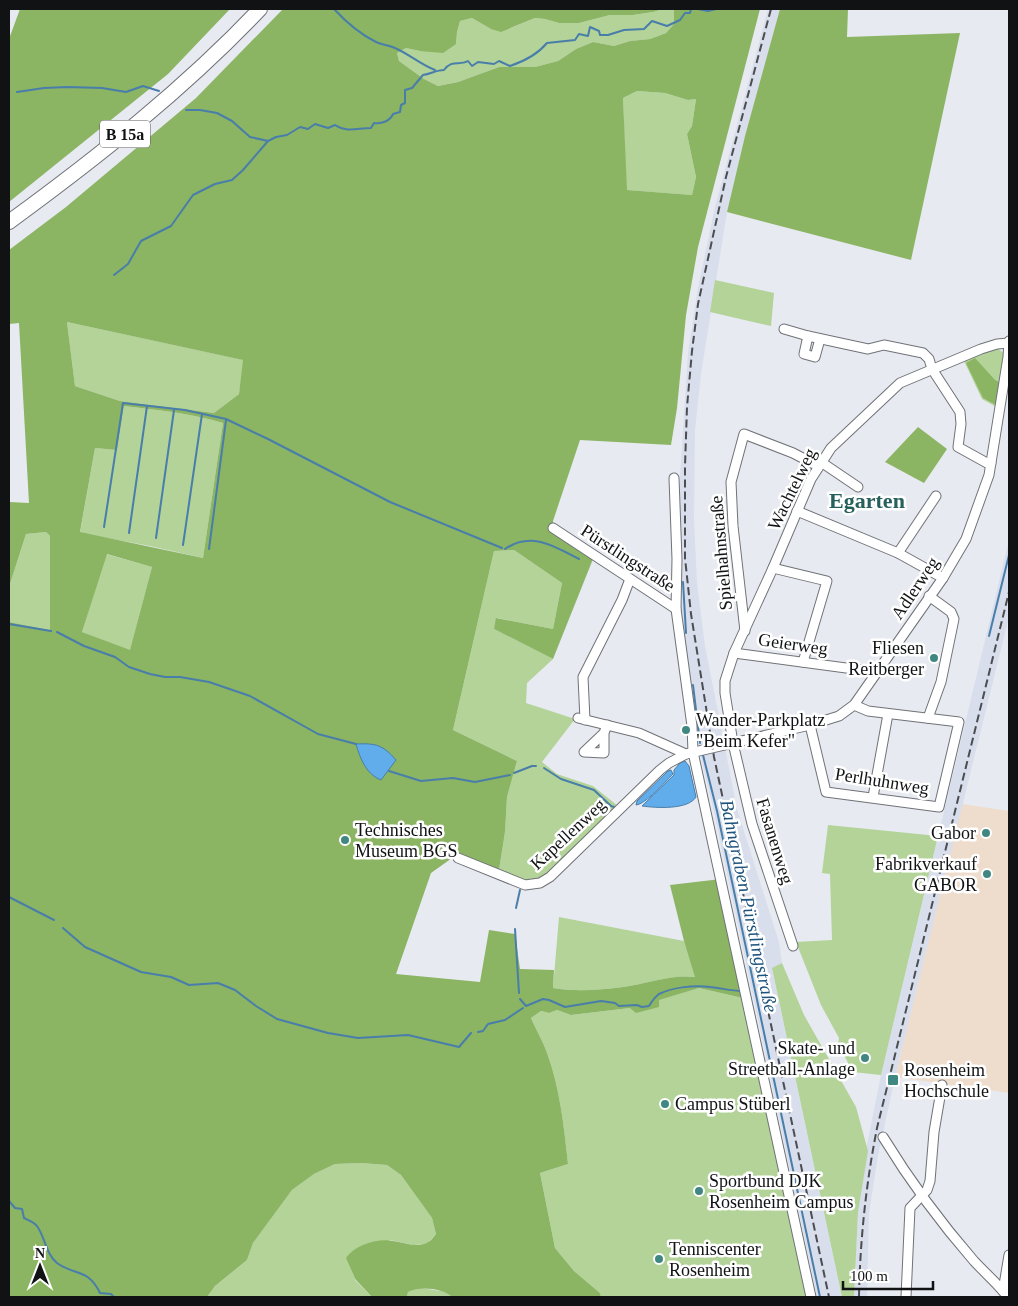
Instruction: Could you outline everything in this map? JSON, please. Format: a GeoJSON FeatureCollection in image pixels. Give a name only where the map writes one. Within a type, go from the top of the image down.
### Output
{"type":"FeatureCollection","features":[{"type":"Feature","properties":{"kind":"highway","name":"B 15a"},"geometry":{"type":"LineString","coordinates":[[9,222],[126,134],[179,88],[230,40],[259,9]]}},
{"type":"Feature","properties":{"kind":"street"},"geometry":{"type":"LineString","coordinates":[[784,329],[868,350],[884,345],[923,353],[960,412],[961,424],[958,446],[991,463]]}},
{"type":"Feature","properties":{"kind":"street"},"geometry":{"type":"LineString","coordinates":[[808,336],[804,354],[815,357],[820,339]]}},
{"type":"Feature","properties":{"kind":"street","name":"Wachtelweg"},"geometry":{"type":"LineString","coordinates":[[733,743],[725,687],[728,670],[734,652],[773,568],[797,510],[830,448],[900,383],[981,349],[1009,342]]}},
{"type":"Feature","properties":{"kind":"street","name":"Adlerweg"},"geometry":{"type":"LineString","coordinates":[[690,753],[810,725],[839,716],[854,705],[943,578],[966,539],[983,494],[991,463],[1009,342]]}},
{"type":"Feature","properties":{"kind":"street","name":"Spielhahnstraße"},"geometry":{"type":"LineString","coordinates":[[745,631],[733,526],[731,482],[744,434],[820,464]]}},
{"type":"Feature","properties":{"kind":"street"},"geometry":{"type":"LineString","coordinates":[[820,464],[858,487]]}},
{"type":"Feature","properties":{"kind":"street"},"geometry":{"type":"LineString","coordinates":[[674,478],[677,559],[676,609]]}},
{"type":"Feature","properties":{"kind":"street"},"geometry":{"type":"LineString","coordinates":[[898,553],[936,496]]}},
{"type":"Feature","properties":{"kind":"street"},"geometry":{"type":"LineString","coordinates":[[797,510],[898,553],[943,578]]}},
{"type":"Feature","properties":{"kind":"street","name":"Pürstlingstraße"},"geometry":{"type":"LineString","coordinates":[[552,528],[676,609],[692,726],[690,753],[812,1297]]}},
{"type":"Feature","properties":{"kind":"street"},"geometry":{"type":"LineString","coordinates":[[773,568],[827,582],[804,662]]}},
{"type":"Feature","properties":{"kind":"street"},"geometry":{"type":"LineString","coordinates":[[630,579],[622,600],[583,677],[582,719],[606,729],[639,733],[690,753]]}},
{"type":"Feature","properties":{"kind":"street"},"geometry":{"type":"LineString","coordinates":[[854,705],[868,711],[928,718],[941,682],[954,619],[951,612],[930,596]]}},
{"type":"Feature","properties":{"kind":"street","name":"Geierweg"},"geometry":{"type":"LineString","coordinates":[[734,652],[876,672]]}},
{"type":"Feature","properties":{"kind":"street"},"geometry":{"type":"LineString","coordinates":[[873,797],[888,714]]}},
{"type":"Feature","properties":{"kind":"street","name":"Perlhuhnweg"},"geometry":{"type":"LineString","coordinates":[[810,725],[826,792],[939,807],[959,722],[928,718]]}},
{"type":"Feature","properties":{"kind":"street","name":"Fasanenweg"},"geometry":{"type":"LineString","coordinates":[[733,743],[752,824],[793,946]]}},
{"type":"Feature","properties":{"kind":"street","name":"Kapellenweg"},"geometry":{"type":"LineString","coordinates":[[458,858],[525,885],[540,883],[550,877],[660,770],[669,763],[690,753]]}},
{"type":"Feature","properties":{"kind":"street"},"geometry":{"type":"LineString","coordinates":[[906,1297],[910,1208],[927,1190],[930,1181],[934,1132],[942,1085]]}},
{"type":"Feature","properties":{"kind":"street"},"geometry":{"type":"LineString","coordinates":[[883,1137],[921,1195],[971,1257],[1006,1294]]}},
{"type":"Feature","properties":{"kind":"street"},"geometry":{"type":"LineString","coordinates":[[1006,1294],[1009,1255]]}},
{"type":"Feature","properties":{"kind":"shaded area"},"geometry":{"type":"Polygon","coordinates":[[[768,9],[780,9],[745,136],[727,212],[701,374],[695,430],[694,519],[697,583],[705,646],[737,809],[779,942],[782,963],[772,969],[842,1297],[817,1297],[700,753],[681,611],[680,478],[688,353],[698,288],[715,207],[768,9]]]}},
{"type":"Feature","properties":{"kind":"shaded area"},"geometry":{"type":"Polygon","coordinates":[[[1009,540],[1009,617],[895,1077],[878,1156],[869,1213],[867,1297],[854,1297],[858,1212],[867,1145],[881,1075],[1009,540]]]}},
{"type":"Feature","properties":{"kind":"shaded area","name":"Gabor"},"geometry":{"type":"Polygon","coordinates":[[[962,804],[1009,811],[1009,1093],[895,1077],[962,804]]]}},
{"type":"Feature","properties":{"kind":"green space"},"geometry":{"type":"Polygon","coordinates":[[[20,9],[230,9],[168,74],[9,202],[9,39],[20,9]]]}},
{"type":"Feature","properties":{"kind":"green space"},"geometry":{"type":"Polygon","coordinates":[[[283,9],[663,9],[633,15],[610,15],[579,23],[559,23],[535,18],[501,32],[491,29],[472,18],[460,21],[456,44],[443,53],[406,48],[397,53],[399,61],[424,79],[438,86],[458,82],[499,67],[535,67],[558,61],[576,49],[593,42],[614,46],[630,41],[650,39],[666,33],[674,24],[674,9],[760,9],[698,247],[686,315],[677,408],[671,445],[580,440],[553,521],[555,534],[593,559],[553,659],[494,629],[496,618],[553,629],[562,583],[514,550],[494,551],[453,730],[517,761],[507,797],[505,832],[499,870],[459,853],[431,873],[396,974],[480,982],[489,930],[515,934],[520,969],[554,970],[553,988],[597,990],[632,986],[677,977],[695,977],[670,885],[721,879],[747,999],[699,988],[659,1000],[659,1007],[636,1013],[630,1008],[571,1015],[557,1010],[549,1013],[541,1011],[531,1018],[545,1049],[555,1080],[568,1164],[540,1173],[555,1248],[574,1271],[600,1293],[601,1297],[452,1297],[437,1290],[418,1289],[408,1292],[407,1297],[372,1297],[356,1280],[346,1258],[350,1253],[361,1246],[387,1240],[420,1245],[429,1241],[436,1234],[432,1218],[401,1175],[387,1165],[361,1163],[335,1164],[314,1174],[292,1190],[253,1243],[247,1260],[215,1286],[207,1297],[9,1297],[9,622],[50,630],[50,536],[46,532],[26,534],[9,587],[9,502],[29,503],[19,323],[9,324],[9,250],[66,207],[196,98],[283,9]],[[637,91],[623,98],[627,190],[692,195],[696,177],[687,134],[692,126],[696,99],[688,100],[665,93],[637,91]],[[67,322],[75,386],[120,401],[214,413],[239,394],[243,360],[67,322]],[[124,406],[117,450],[95,448],[80,532],[203,558],[223,423],[186,414],[124,406]],[[107,554],[82,632],[130,650],[152,567],[107,554]]]}},
{"type":"Feature","properties":{"kind":"green space"},"geometry":{"type":"Polygon","coordinates":[[[663,9],[675,9],[674,24],[666,33],[650,39],[630,41],[614,46],[593,42],[576,49],[558,61],[535,67],[499,67],[458,82],[438,86],[424,79],[399,61],[397,53],[406,48],[420,51],[456,44],[460,21],[472,18],[491,29],[511,28],[535,18],[559,23],[579,23],[610,15],[633,15],[663,9]]]}},
{"type":"Feature","properties":{"kind":"green space"},"geometry":{"type":"Polygon","coordinates":[[[780,9],[848,9],[847,37],[960,33],[911,260],[727,212],[745,136],[780,9]]]}},
{"type":"Feature","properties":{"kind":"green space"},"geometry":{"type":"Polygon","coordinates":[[[637,91],[665,93],[688,100],[696,99],[692,126],[687,134],[696,177],[692,195],[626,190],[623,98],[637,91]]]}},
{"type":"Feature","properties":{"kind":"green space"},"geometry":{"type":"Polygon","coordinates":[[[715,280],[774,293],[771,326],[710,312],[715,280]]]}},
{"type":"Feature","properties":{"kind":"green space"},"geometry":{"type":"Polygon","coordinates":[[[67,322],[244,360],[239,394],[214,413],[120,401],[75,386],[67,322]]]}},
{"type":"Feature","properties":{"kind":"green space"},"geometry":{"type":"Polygon","coordinates":[[[996,347],[1006,355],[998,408],[982,399],[964,361],[996,347]]]}},
{"type":"Feature","properties":{"kind":"green space"},"geometry":{"type":"Polygon","coordinates":[[[975,358],[999,382],[996,405],[983,398],[966,363],[975,358]]]}},
{"type":"Feature","properties":{"kind":"green space"},"geometry":{"type":"Polygon","coordinates":[[[124,406],[186,414],[223,423],[203,558],[80,533],[95,448],[117,450],[124,406]]]}},
{"type":"Feature","properties":{"kind":"green space"},"geometry":{"type":"Polygon","coordinates":[[[918,427],[947,449],[924,483],[885,462],[918,427]]]}},
{"type":"Feature","properties":{"kind":"green space"},"geometry":{"type":"Polygon","coordinates":[[[46,532],[50,536],[50,630],[9,622],[9,587],[26,534],[46,532]]]}},
{"type":"Feature","properties":{"kind":"green space"},"geometry":{"type":"Polygon","coordinates":[[[514,550],[562,583],[553,629],[497,618],[494,629],[553,659],[527,683],[526,703],[575,719],[542,762],[557,774],[593,786],[618,806],[547,874],[533,880],[523,880],[499,870],[505,832],[507,797],[517,761],[453,730],[494,551],[514,550]]]}},
{"type":"Feature","properties":{"kind":"green space"},"geometry":{"type":"Polygon","coordinates":[[[106,554],[152,567],[130,651],[82,632],[106,554]]]}},
{"type":"Feature","properties":{"kind":"green space"},"geometry":{"type":"Polygon","coordinates":[[[828,825],[938,836],[881,1075],[853,1072],[838,1044],[839,1038],[821,1005],[796,942],[832,940],[830,874],[822,873],[828,825]]]}},
{"type":"Feature","properties":{"kind":"green space"},"geometry":{"type":"Polygon","coordinates":[[[559,917],[684,941],[696,977],[678,977],[632,986],[597,990],[553,988],[559,917]]]}},
{"type":"Feature","properties":{"kind":"green space"},"geometry":{"type":"Polygon","coordinates":[[[782,963],[804,1015],[856,1107],[868,1151],[858,1212],[854,1297],[842,1297],[772,968],[782,963]]]}},
{"type":"Feature","properties":{"kind":"green space","name":"Sportbund DJK Rosenheim Campus"},"geometry":{"type":"Polygon","coordinates":[[[699,988],[747,999],[811,1297],[601,1297],[600,1293],[574,1271],[555,1248],[540,1173],[568,1164],[555,1080],[545,1049],[531,1018],[541,1011],[549,1013],[557,1010],[571,1015],[630,1008],[699,988]]]}},
{"type":"Feature","properties":{"kind":"green space"},"geometry":{"type":"Polygon","coordinates":[[[335,1164],[387,1165],[401,1175],[432,1218],[436,1234],[427,1244],[414,1245],[390,1240],[355,1280],[372,1297],[207,1297],[215,1286],[247,1260],[253,1243],[292,1190],[314,1174],[335,1164]]]}},
{"type":"Feature","properties":{"kind":"green space"},"geometry":{"type":"Polygon","coordinates":[[[421,1288],[447,1292],[452,1297],[407,1297],[408,1292],[421,1288]]]}},
{"type":"Feature","properties":{"kind":"water"},"geometry":{"type":"Polygon","coordinates":[[[356,744],[379,746],[396,760],[381,780],[376,778],[365,766],[356,744]]]}},
{"type":"Feature","properties":{"kind":"water"},"geometry":{"type":"Polygon","coordinates":[[[685,761],[689,766],[696,797],[692,801],[679,806],[642,806],[674,775],[674,770],[680,763],[685,761]]]}},
{"type":"Feature","properties":{"kind":"water"},"geometry":{"type":"Polygon","coordinates":[[[671,770],[673,774],[650,797],[636,805],[637,801],[671,770]]]}},
{"type":"Feature","properties":{"kind":"waterway"},"geometry":{"type":"LineString","coordinates":[[334,9],[343,19],[370,39],[400,50],[435,70]]}},
{"type":"Feature","properties":{"kind":"waterway"},"geometry":{"type":"LineString","coordinates":[[114,275],[128,264],[141,241],[171,226],[193,195],[215,184],[232,180],[268,141],[276,137],[287,135],[300,127],[308,129],[315,124],[328,128],[335,125],[344,129],[371,128],[374,123],[385,122],[393,114],[400,112],[401,105],[405,103],[405,90],[412,88],[423,75],[444,70],[453,64],[468,61],[472,66],[478,62],[494,64],[499,61],[510,66],[530,57],[547,43],[575,40],[579,34],[588,36],[590,27],[599,31],[600,35],[608,35],[624,30],[644,29],[652,21],[667,26],[680,20],[685,13],[690,13],[691,9]]}},
{"type":"Feature","properties":{"kind":"waterway"},"geometry":{"type":"LineString","coordinates":[[698,9],[708,11],[716,9]]}},
{"type":"Feature","properties":{"kind":"waterway"},"geometry":{"type":"LineString","coordinates":[[17,92],[67,87],[102,88],[126,92],[143,86],[159,91]]}},
{"type":"Feature","properties":{"kind":"waterway"},"geometry":{"type":"LineString","coordinates":[[186,110],[217,113],[232,121],[250,137],[268,141]]}},
{"type":"Feature","properties":{"kind":"waterway"},"geometry":{"type":"LineString","coordinates":[[104,527],[123,403],[185,410],[226,419],[390,502],[502,548]]}},
{"type":"Feature","properties":{"kind":"waterway"},"geometry":{"type":"LineString","coordinates":[[129,533],[147,406]]}},
{"type":"Feature","properties":{"kind":"waterway"},"geometry":{"type":"LineString","coordinates":[[156,538],[174,410]]}},
{"type":"Feature","properties":{"kind":"waterway"},"geometry":{"type":"LineString","coordinates":[[183,545],[202,414]]}},
{"type":"Feature","properties":{"kind":"waterway"},"geometry":{"type":"LineString","coordinates":[[209,549],[226,420]]}},
{"type":"Feature","properties":{"kind":"waterway"},"geometry":{"type":"LineString","coordinates":[[505,549],[524,541],[542,542],[561,549],[579,559]]}},
{"type":"Feature","properties":{"kind":"waterway"},"geometry":{"type":"LineString","coordinates":[[989,636],[1009,555]]}},
{"type":"Feature","properties":{"kind":"waterway"},"geometry":{"type":"LineString","coordinates":[[683,582],[686,633]]}},
{"type":"Feature","properties":{"kind":"waterway"},"geometry":{"type":"LineString","coordinates":[[9,624],[51,631]]}},
{"type":"Feature","properties":{"kind":"waterway"},"geometry":{"type":"LineString","coordinates":[[57,632],[84,646],[115,657],[129,667],[150,674],[209,682],[250,696],[318,734],[356,744]]}},
{"type":"Feature","properties":{"kind":"waterway","name":"Bahngraben Pürstlingstraße"},"geometry":{"type":"LineString","coordinates":[[693,685],[700,743]]}},
{"type":"Feature","properties":{"kind":"waterway","name":"Bahngraben Pürstlingstraße"},"geometry":{"type":"LineString","coordinates":[[703,755],[717,811],[820,1297]]}},
{"type":"Feature","properties":{"kind":"waterway"},"geometry":{"type":"LineString","coordinates":[[514,773],[536,766]]}},
{"type":"Feature","properties":{"kind":"waterway"},"geometry":{"type":"LineString","coordinates":[[544,768],[561,779],[594,790],[614,807]]}},
{"type":"Feature","properties":{"kind":"waterway"},"geometry":{"type":"LineString","coordinates":[[389,771],[421,781],[453,778],[475,782],[510,775]]}},
{"type":"Feature","properties":{"kind":"waterway"},"geometry":{"type":"LineString","coordinates":[[516,908],[520,890]]}},
{"type":"Feature","properties":{"kind":"waterway"},"geometry":{"type":"LineString","coordinates":[[9,897],[54,920]]}},
{"type":"Feature","properties":{"kind":"waterway"},"geometry":{"type":"LineString","coordinates":[[63,928],[85,947],[141,972],[171,977],[189,985],[218,983],[235,990],[277,1019],[328,1033],[358,1038],[408,1035],[459,1047],[471,1033]]}},
{"type":"Feature","properties":{"kind":"waterway"},"geometry":{"type":"LineString","coordinates":[[515,929],[519,993]]}},
{"type":"Feature","properties":{"kind":"waterway"},"geometry":{"type":"LineString","coordinates":[[520,999],[526,1006],[543,999],[565,1007],[601,1001],[615,1003],[619,1006],[637,1005],[642,1007],[649,1006],[659,994],[677,988],[704,986],[742,991]]}},
{"type":"Feature","properties":{"kind":"waterway"},"geometry":{"type":"LineString","coordinates":[[478,1032],[483,1031],[488,1024],[505,1020],[523,1008]]}},
{"type":"Feature","properties":{"kind":"waterway"},"geometry":{"type":"LineString","coordinates":[[9,1201],[15,1208],[22,1209],[24,1218],[37,1226],[50,1255],[57,1263],[86,1276],[100,1293],[111,1294],[114,1297]]}},
{"type":"Feature","properties":{"kind":"railway"},"geometry":{"type":"LineString","coordinates":[[771,9],[726,177],[698,304],[687,407],[685,558],[691,614],[714,757],[829,1297]]}},
{"type":"Feature","properties":{"kind":"railway"},"geometry":{"type":"LineString","coordinates":[[859,1297],[864,1212],[877,1128],[1009,592]]}},
{"type":"Feature","properties":{"kind":"place","name":"Fliesen Reitberger"},"geometry":{"type":"Point","coordinates":[934,658]}},
{"type":"Feature","properties":{"kind":"place","name":"Wander-Parkplatz \"Beim Kefer\""},"geometry":{"type":"Point","coordinates":[686,730]}},
{"type":"Feature","properties":{"kind":"place","name":"Gabor"},"geometry":{"type":"Point","coordinates":[986,833]}},
{"type":"Feature","properties":{"kind":"place","name":"Technisches Museum BGS"},"geometry":{"type":"Point","coordinates":[345,840]}},
{"type":"Feature","properties":{"kind":"place","name":"Fabrikverkauf GABOR"},"geometry":{"type":"Point","coordinates":[987,874]}},
{"type":"Feature","properties":{"kind":"place","name":"Skate- und Streetball-Anlage"},"geometry":{"type":"Point","coordinates":[865,1058]}},
{"type":"Feature","properties":{"kind":"place","name":"Rosenheim Hochschule"},"geometry":{"type":"Point","coordinates":[893,1080]}},
{"type":"Feature","properties":{"kind":"place","name":"Campus Stüberl"},"geometry":{"type":"Point","coordinates":[665,1104]}},
{"type":"Feature","properties":{"kind":"place","name":"Sportbund DJK Rosenheim Campus"},"geometry":{"type":"Point","coordinates":[699,1191]}},
{"type":"Feature","properties":{"kind":"place","name":"Tenniscenter Rosenheim"},"geometry":{"type":"Point","coordinates":[659,1259]}},
{"type":"Feature","properties":{"kind":"district","name":"Egarten"},"geometry":{"type":"Point","coordinates":[867,500]}}]}
